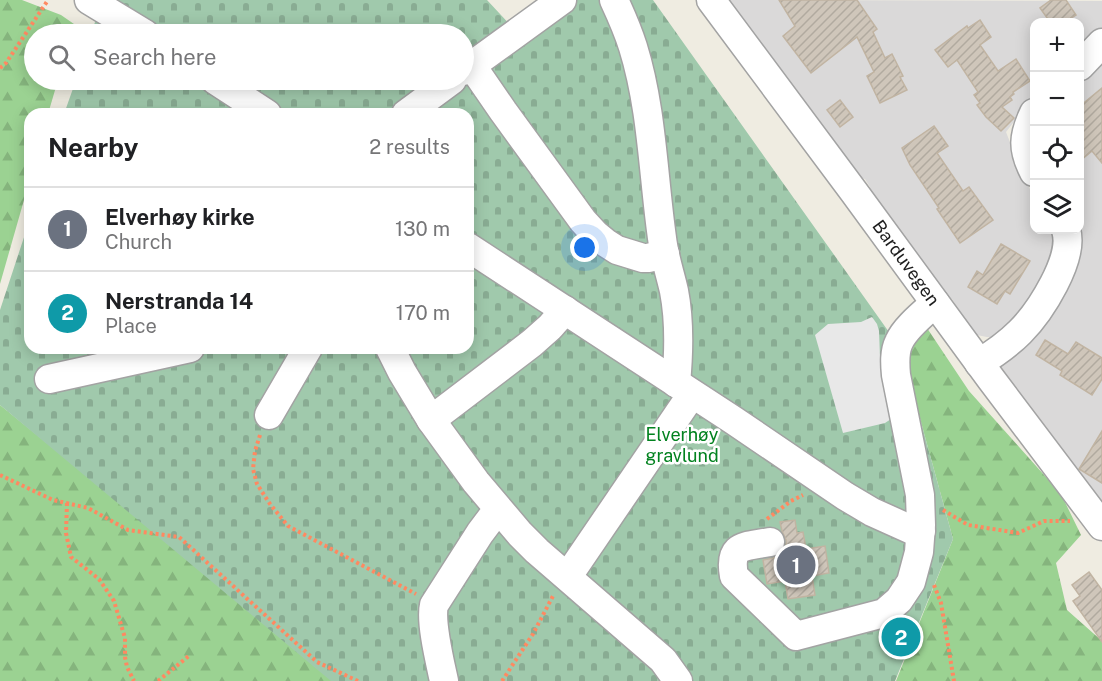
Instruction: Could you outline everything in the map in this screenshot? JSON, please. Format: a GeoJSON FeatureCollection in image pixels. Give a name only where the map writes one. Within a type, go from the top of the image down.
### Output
{"type":"FeatureCollection","features":[{"type":"Feature","properties":{"kind":"street"},"geometry":{"type":"LineString","coordinates":[[89,0],[129,24]]}},
{"type":"Feature","properties":{"kind":"street"},"geometry":{"type":"LineString","coordinates":[[474,63],[562,0]]}},
{"type":"Feature","properties":{"kind":"street"},"geometry":{"type":"LineString","coordinates":[[568,576],[684,388],[674,294],[665,254],[650,138],[637,62],[614,0]]}},
{"type":"Feature","properties":{"kind":"street","name":"Barduvegen"},"geometry":{"type":"LineString","coordinates":[[711,0],[1101,525]]}},
{"type":"Feature","properties":{"kind":"street"},"geometry":{"type":"LineString","coordinates":[[1084,62],[1102,43]]}},
{"type":"Feature","properties":{"kind":"street"},"geometry":{"type":"LineString","coordinates":[[474,85],[513,126],[595,234],[613,248],[638,257],[648,258],[665,254]]}},
{"type":"Feature","properties":{"kind":"street"},"geometry":{"type":"LineString","coordinates":[[230,90],[258,108]]}},
{"type":"Feature","properties":{"kind":"street"},"geometry":{"type":"LineString","coordinates":[[414,108],[438,90]]}},
{"type":"Feature","properties":{"kind":"street"},"geometry":{"type":"LineString","coordinates":[[1030,122],[1025,143],[1030,163]]}},
{"type":"Feature","properties":{"kind":"street"},"geometry":{"type":"LineString","coordinates":[[979,363],[1010,341],[1039,309],[1065,258],[1067,234]]}},
{"type":"Feature","properties":{"kind":"street"},"geometry":{"type":"LineString","coordinates":[[474,252],[872,512],[912,530],[920,542]]}},
{"type":"Feature","properties":{"kind":"street"},"geometry":{"type":"LineString","coordinates":[[770,542],[740,548],[734,555],[732,563],[734,576],[796,636],[884,613],[899,600],[911,582],[920,542],[920,495],[896,375],[895,357],[898,342],[935,303]]}},
{"type":"Feature","properties":{"kind":"street"},"geometry":{"type":"LineString","coordinates":[[431,420],[532,343],[565,310]]}},
{"type":"Feature","properties":{"kind":"street"},"geometry":{"type":"LineString","coordinates":[[49,379],[163,354]]}},
{"type":"Feature","properties":{"kind":"street"},"geometry":{"type":"LineString","coordinates":[[269,415],[305,354]]}},
{"type":"Feature","properties":{"kind":"street"},"geometry":{"type":"LineString","coordinates":[[393,354],[431,420],[498,509],[537,551],[663,660],[678,681]]}},
{"type":"Feature","properties":{"kind":"street"},"geometry":{"type":"LineString","coordinates":[[444,681],[435,628],[434,605],[498,509]]}},
{"type":"Feature","properties":{"kind":"path"},"geometry":{"type":"LineString","coordinates":[[32,24],[48,0]]}},
{"type":"Feature","properties":{"kind":"path"},"geometry":{"type":"LineString","coordinates":[[0,68],[24,36]]}},
{"type":"Feature","properties":{"kind":"path"},"geometry":{"type":"LineString","coordinates":[[269,415],[255,451],[252,469],[257,484],[288,526],[434,605]]}},
{"type":"Feature","properties":{"kind":"path"},"geometry":{"type":"LineString","coordinates":[[0,475],[53,500],[88,508],[128,530],[179,537],[317,663],[358,681]]}},
{"type":"Feature","properties":{"kind":"path"},"geometry":{"type":"LineString","coordinates":[[740,548],[752,529],[791,501],[825,482]]}},
{"type":"Feature","properties":{"kind":"path"},"geometry":{"type":"LineString","coordinates":[[920,495],[968,525],[1018,533],[1044,521],[1082,520],[1101,525]]}},
{"type":"Feature","properties":{"kind":"path"},"geometry":{"type":"LineString","coordinates":[[67,503],[66,533],[71,557],[99,579],[114,600],[124,638],[124,657],[134,681]]}},
{"type":"Feature","properties":{"kind":"path"},"geometry":{"type":"LineString","coordinates":[[920,542],[941,603],[954,681]]}},
{"type":"Feature","properties":{"kind":"path"},"geometry":{"type":"LineString","coordinates":[[502,681],[533,634],[553,596],[568,576]]}},
{"type":"Feature","properties":{"kind":"path"},"geometry":{"type":"LineString","coordinates":[[158,681],[190,655]]}},
{"type":"Feature","properties":{"kind":"shaded area"},"geometry":{"type":"Polygon","coordinates":[[[724,0],[1102,1],[1102,28],[1084,49],[1084,18],[1030,18],[1030,101],[1006,132],[1030,189],[1030,234],[1054,234],[1056,248],[1037,293],[998,337],[977,335],[968,326],[952,299],[946,300],[867,193],[870,187],[865,179],[857,177],[724,0]]]}},
{"type":"Feature","properties":{"kind":"shaded area"},"geometry":{"type":"Polygon","coordinates":[[[1102,54],[1102,509],[1000,369],[1078,234],[1084,234],[1084,73],[1102,54]]]}},
{"type":"Feature","properties":{"kind":"shaded area"},"geometry":{"type":"Polygon","coordinates":[[[872,317],[879,331],[880,357],[897,415],[885,423],[843,433],[815,335],[828,324],[861,322],[872,317]]]}},
{"type":"Feature","properties":{"kind":"green space"},"geometry":{"type":"Polygon","coordinates":[[[0,0],[22,0],[61,15],[74,24],[24,24],[24,90],[55,90],[50,108],[24,108],[24,200],[0,284],[0,0]]]}},
{"type":"Feature","properties":{"kind":"green space","name":"Elverhøy gravlund"},"geometry":{"type":"Polygon","coordinates":[[[113,0],[487,0],[512,27],[551,0],[653,0],[901,349],[953,539],[895,681],[331,681],[0,405],[0,310],[24,237],[24,354],[474,354],[474,108],[66,108],[72,90],[474,90],[474,24],[94,24],[100,7],[113,0]]]}},
{"type":"Feature","properties":{"kind":"green space"},"geometry":{"type":"Polygon","coordinates":[[[923,322],[969,391],[1061,494],[1081,535],[1056,563],[1067,610],[1102,641],[1102,681],[896,681],[953,539],[901,349],[923,322]]]}},
{"type":"Feature","properties":{"kind":"green space"},"geometry":{"type":"Polygon","coordinates":[[[0,405],[219,583],[335,681],[0,681],[0,405]]]}},
{"type":"Feature","properties":{"kind":"building"},"geometry":{"type":"Polygon","coordinates":[[[779,0],[857,0],[877,29],[873,32],[885,58],[892,54],[907,90],[880,103],[867,76],[874,72],[857,37],[811,73],[783,36],[795,26],[779,0]]]}},
{"type":"Feature","properties":{"kind":"building"},"geometry":{"type":"Polygon","coordinates":[[[1051,0],[1066,0],[1076,15],[1071,18],[1047,18],[1040,8],[1051,0]]]}},
{"type":"Feature","properties":{"kind":"building"},"geometry":{"type":"Polygon","coordinates":[[[980,20],[991,37],[980,45],[998,71],[1016,59],[1030,81],[1013,92],[1014,94],[1010,97],[1012,100],[1002,107],[1014,118],[1001,131],[977,105],[980,103],[974,95],[978,92],[957,60],[948,67],[935,50],[967,26],[968,28],[980,20]]]}},
{"type":"Feature","properties":{"kind":"building"},"geometry":{"type":"Polygon","coordinates":[[[1102,88],[1102,163],[1092,151],[1084,158],[1084,103],[1102,88]]]}},
{"type":"Feature","properties":{"kind":"building"},"geometry":{"type":"Polygon","coordinates":[[[840,100],[853,117],[840,127],[827,110],[840,100]]]}},
{"type":"Feature","properties":{"kind":"building"},"geometry":{"type":"Polygon","coordinates":[[[934,126],[948,146],[937,153],[963,191],[969,187],[993,220],[960,243],[910,165],[902,148],[934,126]]]}},
{"type":"Feature","properties":{"kind":"building"},"geometry":{"type":"Polygon","coordinates":[[[1001,244],[1030,261],[1010,294],[1005,291],[997,304],[968,287],[977,271],[983,275],[1001,244]]]}},
{"type":"Feature","properties":{"kind":"building"},"geometry":{"type":"Polygon","coordinates":[[[1045,340],[1068,354],[1076,342],[1102,358],[1102,379],[1092,395],[1060,375],[1062,371],[1036,355],[1045,340]]]}},
{"type":"Feature","properties":{"kind":"building"},"geometry":{"type":"Polygon","coordinates":[[[1102,431],[1102,483],[1079,469],[1102,431]]]}},
{"type":"Feature","properties":{"kind":"building"},"geometry":{"type":"Polygon","coordinates":[[[795,520],[797,533],[803,532],[806,549],[825,546],[829,573],[812,576],[815,595],[788,599],[785,581],[767,584],[763,560],[781,554],[786,547],[780,522],[795,520]]]}},
{"type":"Feature","properties":{"kind":"building"},"geometry":{"type":"Polygon","coordinates":[[[1089,572],[1102,590],[1102,642],[1073,601],[1080,596],[1072,585],[1089,572]]]}},
{"type":"Feature","properties":{"kind":"place","name":"Elverhøy kirke"},"geometry":{"type":"Point","coordinates":[796,565]}},
{"type":"Feature","properties":{"kind":"place","name":"Nerstranda 14"},"geometry":{"type":"Point","coordinates":[901,637]}}]}
